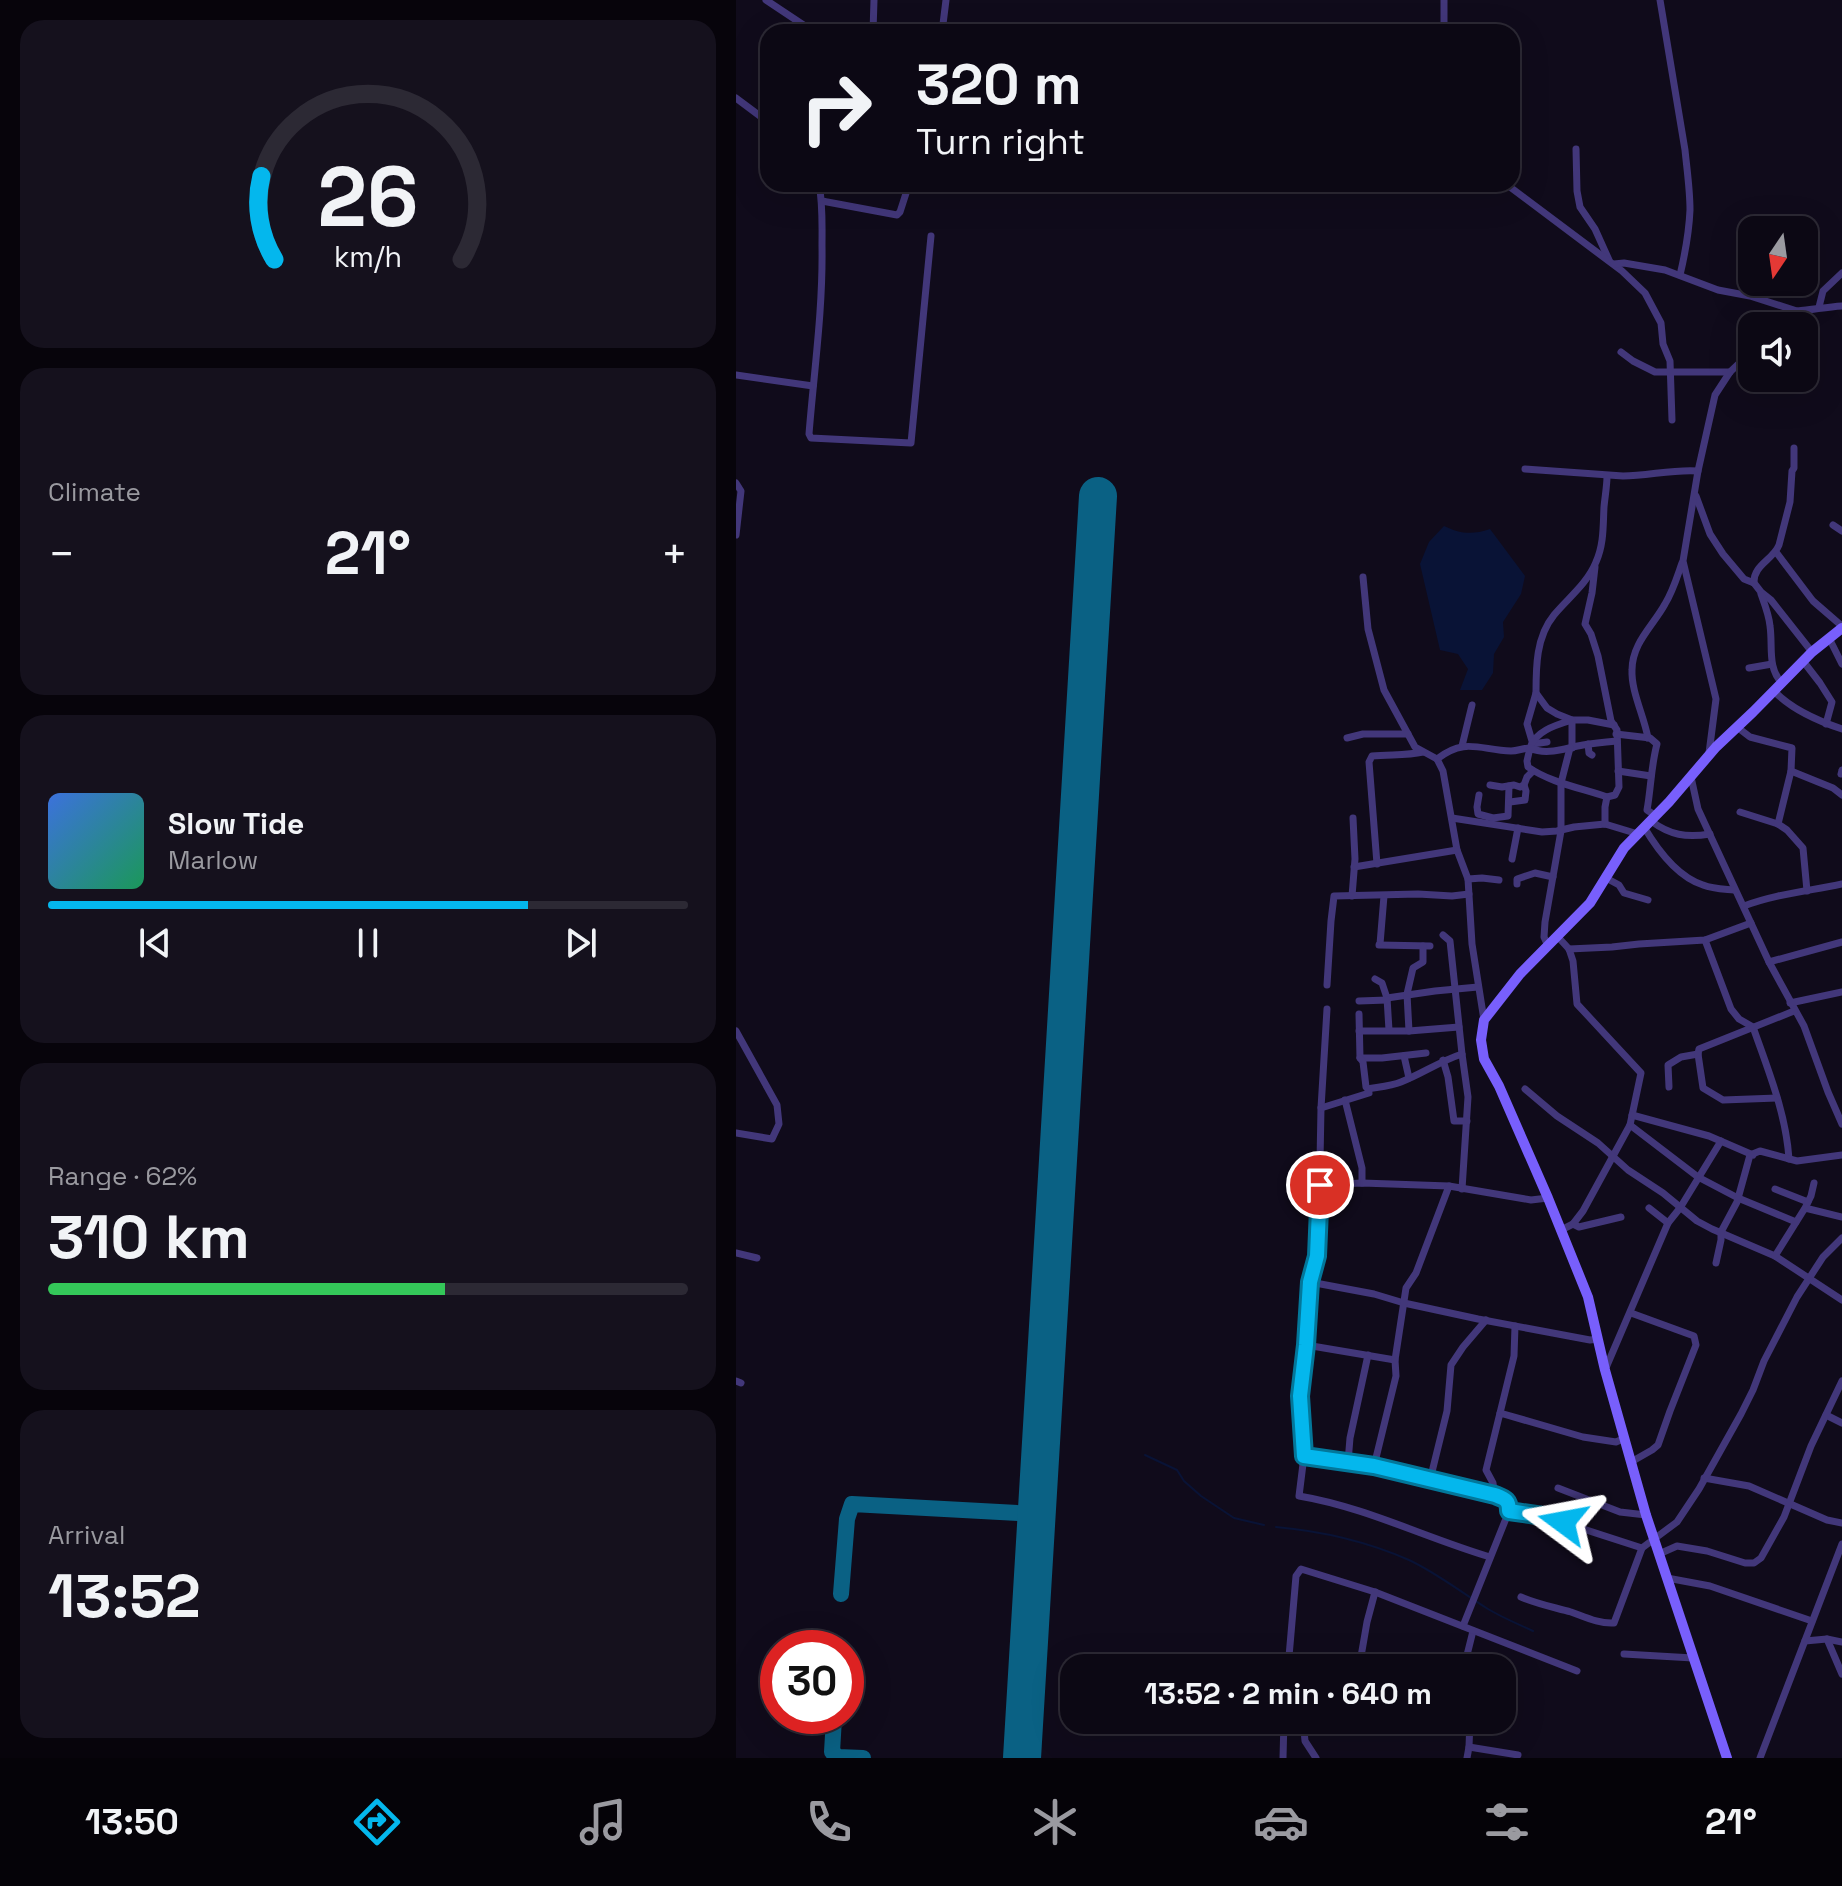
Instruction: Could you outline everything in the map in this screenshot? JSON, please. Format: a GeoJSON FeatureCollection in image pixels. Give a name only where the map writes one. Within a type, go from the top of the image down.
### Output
{"type":"FeatureCollection","features":[{"type":"Feature","properties":{"kind":"main road"},"geometry":{"type":"LineString","coordinates":[[1727,1758],[1646,1515],[1588,1297],[1548,1198],[1484,1059],[1481,1040],[1484,1020],[1520,974],[1590,903],[1624,848],[1708,755],[1812,652],[1842,627]]}},
{"type":"Feature","properties":{"kind":"street"},"geometry":{"type":"LineString","coordinates":[[766,0],[802,24]]}},
{"type":"Feature","properties":{"kind":"street"},"geometry":{"type":"LineString","coordinates":[[873,24],[874,0]]}},
{"type":"Feature","properties":{"kind":"street"},"geometry":{"type":"LineString","coordinates":[[943,24],[946,0]]}},
{"type":"Feature","properties":{"kind":"street"},"geometry":{"type":"LineString","coordinates":[[1444,0],[1444,24]]}},
{"type":"Feature","properties":{"kind":"street"},"geometry":{"type":"LineString","coordinates":[[1660,0],[1686,163],[1690,209],[1680,275]]}},
{"type":"Feature","properties":{"kind":"street"},"geometry":{"type":"LineString","coordinates":[[736,98],[760,116]]}},
{"type":"Feature","properties":{"kind":"street"},"geometry":{"type":"LineString","coordinates":[[1576,149],[1580,207],[1612,263]]}},
{"type":"Feature","properties":{"kind":"street"},"geometry":{"type":"LineString","coordinates":[[820,192],[822,293],[811,438],[911,443],[931,236]]}},
{"type":"Feature","properties":{"kind":"street"},"geometry":{"type":"LineString","coordinates":[[822,201],[897,215],[906,192]]}},
{"type":"Feature","properties":{"kind":"street"},"geometry":{"type":"LineString","coordinates":[[1517,192],[1612,263],[1645,293],[1661,323],[1663,344],[1670,361],[1672,420]]}},
{"type":"Feature","properties":{"kind":"street"},"geometry":{"type":"LineString","coordinates":[[1612,263],[1649,267],[1680,275],[1718,290],[1750,296],[1797,311],[1842,306]]}},
{"type":"Feature","properties":{"kind":"street"},"geometry":{"type":"LineString","coordinates":[[1819,307],[1823,291],[1842,273]]}},
{"type":"Feature","properties":{"kind":"street"},"geometry":{"type":"LineString","coordinates":[[1621,352],[1655,372],[1730,372]]}},
{"type":"Feature","properties":{"kind":"street"},"geometry":{"type":"LineString","coordinates":[[1648,738],[1631,672],[1644,632],[1672,591],[1683,561],[1715,395],[1738,364]]}},
{"type":"Feature","properties":{"kind":"street"},"geometry":{"type":"LineString","coordinates":[[736,375],[813,386]]}},
{"type":"Feature","properties":{"kind":"street"},"geometry":{"type":"LineString","coordinates":[[1794,448],[1790,502],[1776,552],[1758,568],[1753,577],[1761,592],[1771,600],[1812,652]]}},
{"type":"Feature","properties":{"kind":"street"},"geometry":{"type":"LineString","coordinates":[[1525,469],[1607,476],[1698,471]]}},
{"type":"Feature","properties":{"kind":"street"},"geometry":{"type":"LineString","coordinates":[[1596,565],[1544,631],[1537,659],[1536,693],[1527,724],[1531,744],[1527,761],[1533,771],[1561,783],[1613,797],[1618,792],[1616,733],[1598,656],[1585,624],[1604,530],[1607,476]]}},
{"type":"Feature","properties":{"kind":"street"},"geometry":{"type":"LineString","coordinates":[[736,483],[741,491],[736,535]]}},
{"type":"Feature","properties":{"kind":"street"},"geometry":{"type":"LineString","coordinates":[[1696,486],[1696,500],[1710,534],[1744,579],[1754,583]]}},
{"type":"Feature","properties":{"kind":"street"},"geometry":{"type":"LineString","coordinates":[[1833,525],[1842,531]]}},
{"type":"Feature","properties":{"kind":"street"},"geometry":{"type":"LineString","coordinates":[[1776,552],[1813,601],[1842,627]]}},
{"type":"Feature","properties":{"kind":"street"},"geometry":{"type":"LineString","coordinates":[[1683,561],[1716,699],[1708,755]]}},
{"type":"Feature","properties":{"kind":"street"},"geometry":{"type":"LineString","coordinates":[[1363,577],[1368,629],[1384,690],[1415,747],[1437,759],[1443,771],[1457,850],[1468,879],[1472,944],[1484,1020]]}},
{"type":"Feature","properties":{"kind":"street"},"geometry":{"type":"LineString","coordinates":[[1761,592],[1770,624],[1772,664],[1781,698],[1842,732]]}},
{"type":"Feature","properties":{"kind":"street"},"geometry":{"type":"LineString","coordinates":[[1829,638],[1842,664]]}},
{"type":"Feature","properties":{"kind":"street"},"geometry":{"type":"LineString","coordinates":[[1803,661],[1832,702],[1829,725]]}},
{"type":"Feature","properties":{"kind":"street"},"geometry":{"type":"LineString","coordinates":[[1749,668],[1772,664]]}},
{"type":"Feature","properties":{"kind":"street"},"geometry":{"type":"LineString","coordinates":[[1536,693],[1547,708],[1568,721]]}},
{"type":"Feature","properties":{"kind":"street"},"geometry":{"type":"LineString","coordinates":[[1462,746],[1472,705]]}},
{"type":"Feature","properties":{"kind":"street"},"geometry":{"type":"LineString","coordinates":[[1437,759],[1449,749],[1462,746],[1515,752],[1531,744],[1548,729],[1568,721],[1588,720],[1616,733],[1650,738],[1657,744],[1647,824],[1665,855],[1691,880],[1712,888],[1734,890]]}},
{"type":"Feature","properties":{"kind":"street"},"geometry":{"type":"LineString","coordinates":[[1548,946],[1544,937],[1545,922],[1561,831],[1561,783],[1569,748],[1568,721]]}},
{"type":"Feature","properties":{"kind":"street"},"geometry":{"type":"LineString","coordinates":[[1737,727],[1750,737],[1792,748],[1791,771],[1778,824]]}},
{"type":"Feature","properties":{"kind":"street"},"geometry":{"type":"LineString","coordinates":[[1531,744],[1538,751],[1569,748],[1616,733]]}},
{"type":"Feature","properties":{"kind":"street"},"geometry":{"type":"LineString","coordinates":[[1347,738],[1363,734],[1408,734]]}},
{"type":"Feature","properties":{"kind":"street"},"geometry":{"type":"LineString","coordinates":[[1531,744],[1547,742]]}},
{"type":"Feature","properties":{"kind":"street"},"geometry":{"type":"LineString","coordinates":[[1588,744],[1592,755]]}},
{"type":"Feature","properties":{"kind":"street"},"geometry":{"type":"LineString","coordinates":[[1377,864],[1369,762],[1372,756],[1377,755],[1423,752]]}},
{"type":"Feature","properties":{"kind":"street"},"geometry":{"type":"LineString","coordinates":[[1510,802],[1525,800],[1524,785],[1533,771]]}},
{"type":"Feature","properties":{"kind":"street"},"geometry":{"type":"LineString","coordinates":[[1618,771],[1651,776]]}},
{"type":"Feature","properties":{"kind":"street"},"geometry":{"type":"LineString","coordinates":[[1791,771],[1833,788],[1842,795]]}},
{"type":"Feature","properties":{"kind":"street"},"geometry":{"type":"LineString","coordinates":[[1691,777],[1698,809],[1769,962],[1804,1026],[1842,1124]]}},
{"type":"Feature","properties":{"kind":"street"},"geometry":{"type":"LineString","coordinates":[[1490,785],[1524,785]]}},
{"type":"Feature","properties":{"kind":"street"},"geometry":{"type":"LineString","coordinates":[[1479,795],[1478,814],[1493,818],[1508,816],[1509,786]]}},
{"type":"Feature","properties":{"kind":"street"},"geometry":{"type":"LineString","coordinates":[[1605,824],[1607,797]]}},
{"type":"Feature","properties":{"kind":"street"},"geometry":{"type":"LineString","coordinates":[[1740,812],[1778,824],[1803,848],[1807,891]]}},
{"type":"Feature","properties":{"kind":"street"},"geometry":{"type":"LineString","coordinates":[[1352,896],[1353,818]]}},
{"type":"Feature","properties":{"kind":"street"},"geometry":{"type":"LineString","coordinates":[[1452,818],[1542,832],[1605,824],[1647,824],[1679,835],[1710,834]]}},
{"type":"Feature","properties":{"kind":"street"},"geometry":{"type":"LineString","coordinates":[[1512,859],[1518,828]]}},
{"type":"Feature","properties":{"kind":"street"},"geometry":{"type":"LineString","coordinates":[[1354,867],[1457,850]]}},
{"type":"Feature","properties":{"kind":"street"},"geometry":{"type":"LineString","coordinates":[[1517,884],[1517,879],[1535,873],[1553,877]]}},
{"type":"Feature","properties":{"kind":"street"},"geometry":{"type":"LineString","coordinates":[[1606,878],[1619,885],[1624,893],[1648,900]]}},
{"type":"Feature","properties":{"kind":"street"},"geometry":{"type":"LineString","coordinates":[[1468,879],[1499,880]]}},
{"type":"Feature","properties":{"kind":"street"},"geometry":{"type":"LineString","coordinates":[[1744,906],[1768,897],[1842,884]]}},
{"type":"Feature","properties":{"kind":"street"},"geometry":{"type":"LineString","coordinates":[[1327,985],[1334,896],[1469,894]]}},
{"type":"Feature","properties":{"kind":"street"},"geometry":{"type":"LineString","coordinates":[[1384,896],[1380,945],[1427,946],[1423,962],[1413,968],[1407,994],[1409,1031]]}},
{"type":"Feature","properties":{"kind":"street"},"geometry":{"type":"LineString","coordinates":[[1569,949],[1705,940],[1751,923]]}},
{"type":"Feature","properties":{"kind":"street"},"geometry":{"type":"LineString","coordinates":[[1443,935],[1450,941],[1468,1097],[1462,1189]]}},
{"type":"Feature","properties":{"kind":"street"},"geometry":{"type":"LineString","coordinates":[[1558,937],[1569,949],[1573,961],[1577,1004],[1641,1073],[1630,1125],[1583,1211],[1573,1224],[1561,1230]]}},
{"type":"Feature","properties":{"kind":"street"},"geometry":{"type":"LineString","coordinates":[[1705,940],[1731,1009],[1739,1019],[1753,1027],[1777,1098],[1788,1140],[1789,1159]]}},
{"type":"Feature","properties":{"kind":"street"},"geometry":{"type":"LineString","coordinates":[[1769,962],[1842,942]]}},
{"type":"Feature","properties":{"kind":"street"},"geometry":{"type":"LineString","coordinates":[[1375,979],[1382,983],[1387,999],[1389,1030]]}},
{"type":"Feature","properties":{"kind":"street"},"geometry":{"type":"LineString","coordinates":[[1359,1001],[1478,987]]}},
{"type":"Feature","properties":{"kind":"street"},"geometry":{"type":"LineString","coordinates":[[1777,1098],[1723,1100],[1703,1088],[1699,1049],[1792,1007],[1842,992]]}},
{"type":"Feature","properties":{"kind":"street"},"geometry":{"type":"LineString","coordinates":[[1327,1009],[1317,1256],[1310,1282],[1300,1396],[1304,1456],[1299,1496],[1338,1504],[1490,1557]]}},
{"type":"Feature","properties":{"kind":"street"},"geometry":{"type":"LineString","coordinates":[[1321,1108],[1369,1093],[1360,1058],[1359,1014]]}},
{"type":"Feature","properties":{"kind":"street"},"geometry":{"type":"LineString","coordinates":[[1359,1031],[1459,1027]]}},
{"type":"Feature","properties":{"kind":"street"},"geometry":{"type":"LineString","coordinates":[[736,1031],[777,1105],[779,1124],[772,1139],[736,1133]]}},
{"type":"Feature","properties":{"kind":"street"},"geometry":{"type":"LineString","coordinates":[[1360,1058],[1426,1053]]}},
{"type":"Feature","properties":{"kind":"street"},"geometry":{"type":"LineString","coordinates":[[1368,1089],[1398,1083],[1462,1054]]}},
{"type":"Feature","properties":{"kind":"street"},"geometry":{"type":"LineString","coordinates":[[1669,1087],[1668,1065],[1681,1057],[1698,1054]]}},
{"type":"Feature","properties":{"kind":"street"},"geometry":{"type":"LineString","coordinates":[[1404,1056],[1409,1078]]}},
{"type":"Feature","properties":{"kind":"street"},"geometry":{"type":"LineString","coordinates":[[1443,1060],[1454,1121],[1467,1121]]}},
{"type":"Feature","properties":{"kind":"street"},"geometry":{"type":"LineString","coordinates":[[1525,1089],[1697,1221],[1775,1256],[1842,1300]]}},
{"type":"Feature","properties":{"kind":"street"},"geometry":{"type":"LineString","coordinates":[[1345,1100],[1362,1168],[1362,1183]]}},
{"type":"Feature","properties":{"kind":"street"},"geometry":{"type":"LineString","coordinates":[[1632,1115],[1709,1136],[1753,1155]]}},
{"type":"Feature","properties":{"kind":"street"},"geometry":{"type":"LineString","coordinates":[[1639,1131],[1643,1118]]}},
{"type":"Feature","properties":{"kind":"street"},"geometry":{"type":"LineString","coordinates":[[1630,1125],[1698,1177],[1796,1222]]}},
{"type":"Feature","properties":{"kind":"street"},"geometry":{"type":"LineString","coordinates":[[1605,1370],[1668,1223],[1721,1141]]}},
{"type":"Feature","properties":{"kind":"street"},"geometry":{"type":"LineString","coordinates":[[1716,1263],[1721,1232],[1738,1198],[1750,1155],[1760,1151],[1804,1160],[1842,1155]]}},
{"type":"Feature","properties":{"kind":"street"},"geometry":{"type":"LineString","coordinates":[[1775,1256],[1807,1205],[1814,1183]]}},
{"type":"Feature","properties":{"kind":"street"},"geometry":{"type":"LineString","coordinates":[[1320,1185],[1449,1186],[1531,1200],[1548,1198]]}},
{"type":"Feature","properties":{"kind":"street"},"geometry":{"type":"LineString","coordinates":[[1374,1466],[1396,1376],[1395,1360],[1406,1288],[1416,1273],[1449,1186]]}},
{"type":"Feature","properties":{"kind":"street"},"geometry":{"type":"LineString","coordinates":[[1775,1189],[1807,1205],[1841,1216]]}},
{"type":"Feature","properties":{"kind":"street"},"geometry":{"type":"LineString","coordinates":[[1649,1208],[1668,1223]]}},
{"type":"Feature","properties":{"kind":"street"},"geometry":{"type":"LineString","coordinates":[[1573,1224],[1579,1227],[1621,1217]]}},
{"type":"Feature","properties":{"kind":"street"},"geometry":{"type":"LineString","coordinates":[[1521,1597],[1604,1624],[1614,1623],[1642,1548],[1677,1522],[1741,1414],[1778,1332],[1809,1278],[1823,1257],[1842,1238]]}},
{"type":"Feature","properties":{"kind":"street"},"geometry":{"type":"LineString","coordinates":[[736,1253],[757,1258]]}},
{"type":"Feature","properties":{"kind":"street"},"geometry":{"type":"LineString","coordinates":[[1310,1282],[1515,1326],[1598,1339]]}},
{"type":"Feature","properties":{"kind":"street"},"geometry":{"type":"LineString","coordinates":[[1631,1313],[1694,1336],[1696,1345],[1658,1445],[1631,1462]]}},
{"type":"Feature","properties":{"kind":"street"},"geometry":{"type":"LineString","coordinates":[[1430,1480],[1447,1411],[1451,1365],[1486,1320]]}},
{"type":"Feature","properties":{"kind":"street"},"geometry":{"type":"LineString","coordinates":[[1495,1495],[1486,1470],[1514,1356],[1515,1326]]}},
{"type":"Feature","properties":{"kind":"street"},"geometry":{"type":"LineString","coordinates":[[1306,1345],[1395,1360]]}},
{"type":"Feature","properties":{"kind":"street"},"geometry":{"type":"LineString","coordinates":[[1348,1462],[1350,1438],[1368,1355]]}},
{"type":"Feature","properties":{"kind":"street"},"geometry":{"type":"LineString","coordinates":[[1659,1554],[1677,1546],[1707,1551],[1745,1563],[1754,1563],[1761,1558],[1790,1504],[1811,1446],[1842,1381]]}},
{"type":"Feature","properties":{"kind":"street"},"geometry":{"type":"LineString","coordinates":[[1500,1413],[1583,1437],[1616,1442],[1625,1438]]}},
{"type":"Feature","properties":{"kind":"street"},"geometry":{"type":"LineString","coordinates":[[1826,1415],[1842,1423]]}},
{"type":"Feature","properties":{"kind":"street"},"geometry":{"type":"LineString","coordinates":[[1304,1456],[1374,1466],[1507,1499],[1509,1511],[1463,1626]]}},
{"type":"Feature","properties":{"kind":"street"},"geometry":{"type":"LineString","coordinates":[[1704,1478],[1749,1486],[1827,1520],[1842,1523]]}},
{"type":"Feature","properties":{"kind":"street"},"geometry":{"type":"LineString","coordinates":[[1558,1488],[1620,1512],[1646,1515]]}},
{"type":"Feature","properties":{"kind":"street"},"geometry":{"type":"LineString","coordinates":[[1509,1511],[1543,1516],[1642,1548]]}},
{"type":"Feature","properties":{"kind":"street"},"geometry":{"type":"LineString","coordinates":[[1762,1756],[1842,1544]]}},
{"type":"Feature","properties":{"kind":"street"},"geometry":{"type":"LineString","coordinates":[[1290,1654],[1299,1570],[1375,1592],[1577,1671]]}},
{"type":"Feature","properties":{"kind":"street"},"geometry":{"type":"LineString","coordinates":[[1667,1578],[1710,1586],[1812,1621]]}},
{"type":"Feature","properties":{"kind":"street"},"geometry":{"type":"LineString","coordinates":[[1361,1654],[1375,1592]]}},
{"type":"Feature","properties":{"kind":"street"},"geometry":{"type":"LineString","coordinates":[[1467,1654],[1473,1631]]}},
{"type":"Feature","properties":{"kind":"street"},"geometry":{"type":"LineString","coordinates":[[1805,1641],[1827,1639],[1842,1642]]}},
{"type":"Feature","properties":{"kind":"street"},"geometry":{"type":"LineString","coordinates":[[1827,1639],[1842,1674]]}},
{"type":"Feature","properties":{"kind":"street"},"geometry":{"type":"LineString","coordinates":[[1624,1654],[1693,1658]]}},
{"type":"Feature","properties":{"kind":"street"},"geometry":{"type":"LineString","coordinates":[[1283,1758],[1284,1734]]}},
{"type":"Feature","properties":{"kind":"street"},"geometry":{"type":"LineString","coordinates":[[1304,1734],[1305,1741],[1316,1758]]}},
{"type":"Feature","properties":{"kind":"street"},"geometry":{"type":"LineString","coordinates":[[1467,1758],[1469,1734]]}},
{"type":"Feature","properties":{"kind":"street"},"geometry":{"type":"LineString","coordinates":[[1469,1747],[1518,1755]]}},
{"type":"Feature","properties":{"kind":"water"},"geometry":{"type":"Polygon","coordinates":[[[1444,526],[1467,533],[1490,529],[1525,576],[1521,594],[1503,622],[1504,637],[1494,654],[1493,673],[1482,690],[1460,690],[1468,669],[1458,654],[1440,650],[1420,564],[1429,542],[1444,526]]]}},
{"type":"Feature","properties":{"kind":"waterway"},"geometry":{"type":"LineString","coordinates":[[1145,1455],[1177,1470],[1201,1496],[1234,1518],[1264,1525]]}},
{"type":"Feature","properties":{"kind":"waterway"},"geometry":{"type":"LineString","coordinates":[[1276,1527],[1344,1538],[1409,1560],[1494,1612],[1533,1631]]}},
{"type":"Feature","properties":{"kind":"taxiway"},"geometry":{"type":"LineString","coordinates":[[841,1594],[847,1519],[852,1504],[1036,1514]]}},
{"type":"Feature","properties":{"kind":"taxiway"},"geometry":{"type":"LineString","coordinates":[[833,1734],[832,1752],[838,1757],[863,1758]]}},
{"type":"Feature","properties":{"kind":"runway"},"geometry":{"type":"LineString","coordinates":[[1022,1758],[1098,496]]}},
{"type":"Feature","properties":{"kind":"route"},"geometry":{"type":"LineString","coordinates":[[1320,1185],[1317,1256],[1310,1282],[1300,1396],[1304,1456],[1374,1466],[1495,1495],[1507,1499],[1509,1511],[1563,1522]]}}]}
